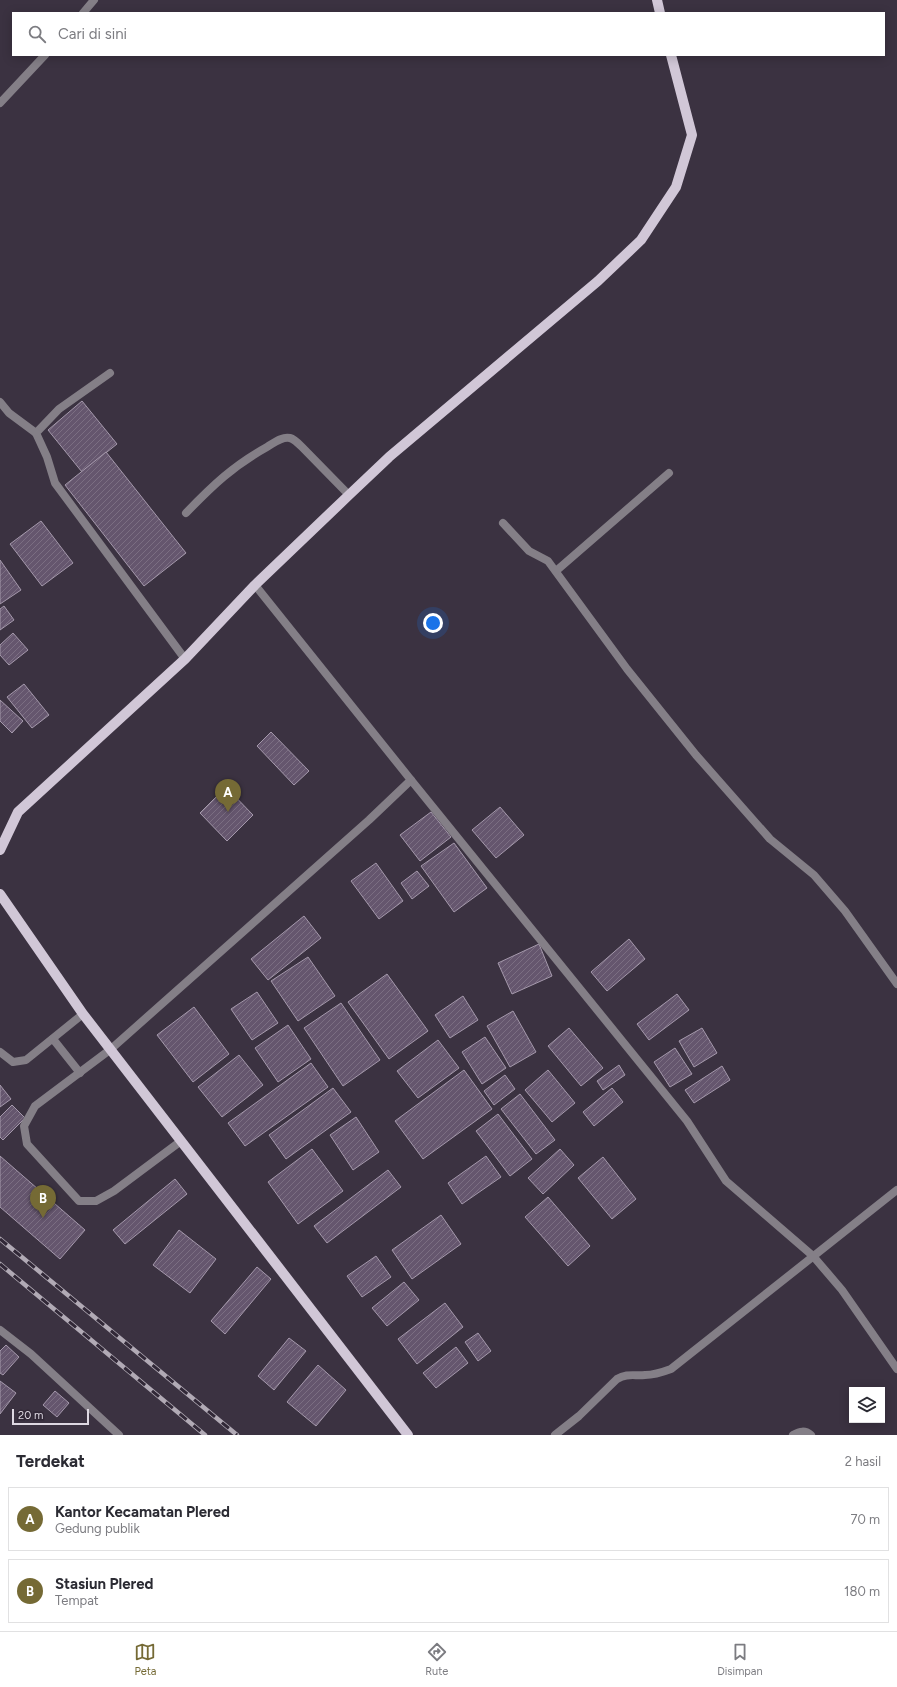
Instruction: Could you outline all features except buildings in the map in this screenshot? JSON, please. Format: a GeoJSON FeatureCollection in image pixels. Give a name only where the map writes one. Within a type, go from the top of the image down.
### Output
{"type":"FeatureCollection","features":[{"type":"Feature","properties":{"kind":"main road"},"geometry":{"type":"LineString","coordinates":[[657,0],[660,12]]}},
{"type":"Feature","properties":{"kind":"main road"},"geometry":{"type":"LineString","coordinates":[[0,850],[18,812],[185,659],[255,585],[349,495],[389,457],[598,281],[641,240],[676,187],[692,135],[671,56]]}},
{"type":"Feature","properties":{"kind":"main road"},"geometry":{"type":"LineString","coordinates":[[0,894],[83,1014],[408,1435]]}},
{"type":"Feature","properties":{"kind":"street"},"geometry":{"type":"LineString","coordinates":[[84,12],[94,0]]}},
{"type":"Feature","properties":{"kind":"street"},"geometry":{"type":"LineString","coordinates":[[0,104],[44,56]]}},
{"type":"Feature","properties":{"kind":"street"},"geometry":{"type":"LineString","coordinates":[[36,433],[59,409],[110,373]]}},
{"type":"Feature","properties":{"kind":"street"},"geometry":{"type":"LineString","coordinates":[[0,402],[9,413],[36,433],[47,457],[55,483],[185,659]]}},
{"type":"Feature","properties":{"kind":"street"},"geometry":{"type":"LineString","coordinates":[[186,513],[222,476],[247,458],[279,440],[287,438],[295,441],[302,447],[349,495]]}},
{"type":"Feature","properties":{"kind":"street"},"geometry":{"type":"LineString","coordinates":[[556,571],[669,472]]}},
{"type":"Feature","properties":{"kind":"street"},"geometry":{"type":"LineString","coordinates":[[503,523],[529,551],[548,561],[627,669],[696,755],[770,839],[814,876],[845,911],[897,984]]}},
{"type":"Feature","properties":{"kind":"street"},"geometry":{"type":"LineString","coordinates":[[255,585],[687,1121],[726,1181],[812,1256],[842,1290],[897,1369]]}},
{"type":"Feature","properties":{"kind":"street"},"geometry":{"type":"LineString","coordinates":[[181,1141],[114,1191],[96,1201],[79,1201],[27,1144],[24,1126],[35,1106],[111,1049],[369,820],[411,780]]}},
{"type":"Feature","properties":{"kind":"street"},"geometry":{"type":"LineString","coordinates":[[0,1052],[12,1062],[26,1060],[83,1014]]}},
{"type":"Feature","properties":{"kind":"street"},"geometry":{"type":"LineString","coordinates":[[53,1039],[80,1073]]}},
{"type":"Feature","properties":{"kind":"street"},"geometry":{"type":"LineString","coordinates":[[556,1435],[579,1416],[617,1379],[624,1375],[646,1376],[658,1374],[671,1369],[897,1190]]}},
{"type":"Feature","properties":{"kind":"street"},"geometry":{"type":"LineString","coordinates":[[0,1330],[31,1354],[119,1435]]}},
{"type":"Feature","properties":{"kind":"street"},"geometry":{"type":"LineString","coordinates":[[793,1435],[799,1432],[807,1432],[811,1435]]}},
{"type":"Feature","properties":{"kind":"railway"},"geometry":{"type":"LineString","coordinates":[[0,1239],[237,1435]]}},
{"type":"Feature","properties":{"kind":"railway"},"geometry":{"type":"LineString","coordinates":[[0,1264],[205,1435]]}},
{"type":"Feature","properties":{"kind":"place","name":"Kantor Kecamatan Plered"},"geometry":{"type":"Point","coordinates":[228,812]}},
{"type":"Feature","properties":{"kind":"place","name":"Stasiun Plered"},"geometry":{"type":"Point","coordinates":[43,1218]}}]}
